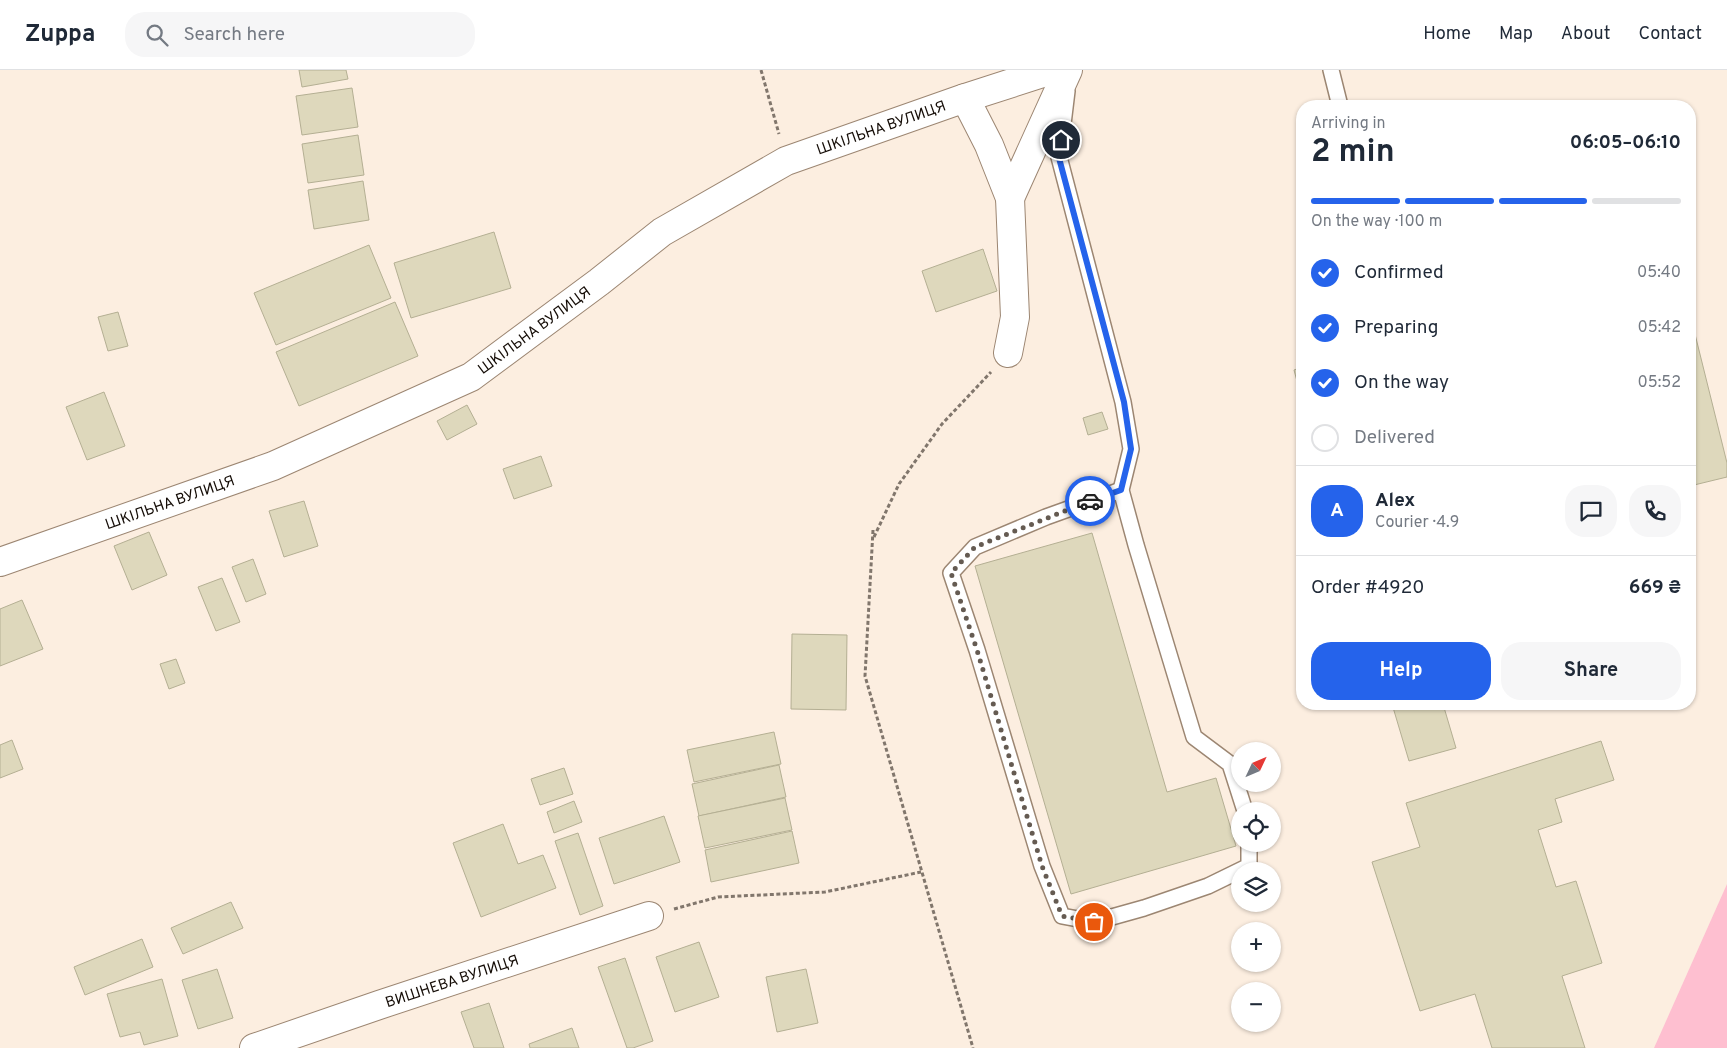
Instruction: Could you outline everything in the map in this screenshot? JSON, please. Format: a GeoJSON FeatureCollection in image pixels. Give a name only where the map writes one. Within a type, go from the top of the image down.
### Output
{"type":"FeatureCollection","features":[{"type":"Feature","properties":{"kind":"street","name":"ШКІЛЬНА ВУЛИЦЯ"},"geometry":{"type":"LineString","coordinates":[[0,562],[273,466],[471,377],[599,282],[662,232],[786,161],[965,98],[1052,70]]}},
{"type":"Feature","properties":{"kind":"street"},"geometry":{"type":"LineString","coordinates":[[1010,198],[1069,70]]}},
{"type":"Feature","properties":{"kind":"street"},"geometry":{"type":"LineString","coordinates":[[965,98],[989,145],[1010,198],[1015,317],[1008,353]]}},
{"type":"Feature","properties":{"kind":"street","name":"ВИШНЕВА ВУЛИЦЯ"},"geometry":{"type":"LineString","coordinates":[[254,1048],[649,916]]}},
{"type":"Feature","properties":{"kind":"lane"},"geometry":{"type":"LineString","coordinates":[[1069,70],[1059,158],[1124,402],[1131,449],[1121,490],[1194,737],[1230,764],[1242,802]]}},
{"type":"Feature","properties":{"kind":"lane"},"geometry":{"type":"LineString","coordinates":[[1331,70],[1338,100]]}},
{"type":"Feature","properties":{"kind":"lane"},"geometry":{"type":"LineString","coordinates":[[1121,490],[1046,517],[975,547],[951,573],[990,693],[1042,866],[1062,916],[1094,922],[1144,908],[1208,886],[1249,866],[1249,852]]}},
{"type":"Feature","properties":{"kind":"path"},"geometry":{"type":"LineString","coordinates":[[761,70],[786,161]]}},
{"type":"Feature","properties":{"kind":"path"},"geometry":{"type":"LineString","coordinates":[[873,538],[899,484],[942,424],[1008,353]]}},
{"type":"Feature","properties":{"kind":"path"},"geometry":{"type":"LineString","coordinates":[[873,530],[864,676],[973,1048]]}},
{"type":"Feature","properties":{"kind":"path"},"geometry":{"type":"LineString","coordinates":[[649,916],[718,897],[825,892],[921,872]]}},
{"type":"Feature","properties":{"kind":"shaded area"},"geometry":{"type":"Polygon","coordinates":[[[1727,884],[1727,1048],[1654,1048],[1727,884]]]}},
{"type":"Feature","properties":{"kind":"building"},"geometry":{"type":"Polygon","coordinates":[[[299,70],[346,70],[348,79],[302,87],[299,70]]]}},
{"type":"Feature","properties":{"kind":"building"},"geometry":{"type":"Polygon","coordinates":[[[352,88],[358,127],[302,135],[296,96],[352,88]]]}},
{"type":"Feature","properties":{"kind":"building"},"geometry":{"type":"Polygon","coordinates":[[[358,135],[364,175],[308,183],[302,144],[358,135]]]}},
{"type":"Feature","properties":{"kind":"building"},"geometry":{"type":"Polygon","coordinates":[[[363,181],[369,220],[314,229],[308,190],[363,181]]]}},
{"type":"Feature","properties":{"kind":"building"},"geometry":{"type":"Polygon","coordinates":[[[494,232],[511,288],[411,318],[394,263],[494,232]]]}},
{"type":"Feature","properties":{"kind":"building"},"geometry":{"type":"Polygon","coordinates":[[[369,245],[391,298],[276,345],[254,293],[369,245]]]}},
{"type":"Feature","properties":{"kind":"building"},"geometry":{"type":"Polygon","coordinates":[[[983,249],[997,291],[936,312],[922,271],[983,249]]]}},
{"type":"Feature","properties":{"kind":"building"},"geometry":{"type":"Polygon","coordinates":[[[395,302],[418,356],[299,406],[276,352],[395,302]]]}},
{"type":"Feature","properties":{"kind":"building"},"geometry":{"type":"Polygon","coordinates":[[[118,312],[128,346],[108,351],[98,317],[118,312]]]}},
{"type":"Feature","properties":{"kind":"building"},"geometry":{"type":"Polygon","coordinates":[[[1696,338],[1727,463],[1727,477],[1696,485],[1696,338]]]}},
{"type":"Feature","properties":{"kind":"building"},"geometry":{"type":"Polygon","coordinates":[[[104,392],[125,446],[87,460],[66,407],[104,392]]]}},
{"type":"Feature","properties":{"kind":"building"},"geometry":{"type":"Polygon","coordinates":[[[467,405],[477,424],[447,440],[437,421],[467,405]]]}},
{"type":"Feature","properties":{"kind":"building"},"geometry":{"type":"Polygon","coordinates":[[[1102,412],[1108,429],[1088,435],[1083,418],[1102,412]]]}},
{"type":"Feature","properties":{"kind":"building"},"geometry":{"type":"Polygon","coordinates":[[[541,456],[552,486],[514,499],[503,469],[541,456]]]}},
{"type":"Feature","properties":{"kind":"building"},"geometry":{"type":"Polygon","coordinates":[[[304,501],[318,546],[284,557],[269,511],[304,501]]]}},
{"type":"Feature","properties":{"kind":"building"},"geometry":{"type":"Polygon","coordinates":[[[149,532],[167,575],[132,590],[114,546],[149,532]]]}},
{"type":"Feature","properties":{"kind":"building"},"geometry":{"type":"Polygon","coordinates":[[[1092,533],[1167,792],[1216,778],[1231,829],[1231,847],[1071,894],[975,566],[1092,533]]]}},
{"type":"Feature","properties":{"kind":"building"},"geometry":{"type":"Polygon","coordinates":[[[253,559],[266,594],[246,602],[232,567],[253,559]]]}},
{"type":"Feature","properties":{"kind":"building"},"geometry":{"type":"Polygon","coordinates":[[[222,578],[240,622],[216,631],[198,587],[222,578]]]}},
{"type":"Feature","properties":{"kind":"building"},"geometry":{"type":"Polygon","coordinates":[[[22,600],[43,649],[0,666],[0,609],[22,600]]]}},
{"type":"Feature","properties":{"kind":"building"},"geometry":{"type":"Polygon","coordinates":[[[792,634],[847,635],[846,710],[791,709],[792,634]]]}},
{"type":"Feature","properties":{"kind":"building"},"geometry":{"type":"Polygon","coordinates":[[[176,659],[185,683],[169,689],[160,664],[176,659]]]}},
{"type":"Feature","properties":{"kind":"building"},"geometry":{"type":"Polygon","coordinates":[[[1394,710],[1445,710],[1456,748],[1409,761],[1394,710]]]}},
{"type":"Feature","properties":{"kind":"building"},"geometry":{"type":"Polygon","coordinates":[[[774,732],[781,764],[694,782],[687,750],[774,732]]]}},
{"type":"Feature","properties":{"kind":"building"},"geometry":{"type":"Polygon","coordinates":[[[12,740],[23,769],[0,778],[0,745],[12,740]]]}},
{"type":"Feature","properties":{"kind":"building"},"geometry":{"type":"Polygon","coordinates":[[[1601,741],[1614,780],[1555,799],[1562,822],[1538,830],[1556,887],[1576,881],[1602,963],[1562,976],[1585,1048],[1492,1048],[1475,994],[1420,1011],[1372,862],[1420,847],[1406,803],[1601,741]]]}},
{"type":"Feature","properties":{"kind":"building"},"geometry":{"type":"Polygon","coordinates":[[[779,765],[786,797],[699,816],[692,784],[779,765]]]}},
{"type":"Feature","properties":{"kind":"building"},"geometry":{"type":"Polygon","coordinates":[[[564,768],[573,794],[540,805],[531,779],[564,768]]]}},
{"type":"Feature","properties":{"kind":"building"},"geometry":{"type":"Polygon","coordinates":[[[785,798],[792,830],[705,848],[698,816],[785,798]]]}},
{"type":"Feature","properties":{"kind":"building"},"geometry":{"type":"Polygon","coordinates":[[[574,801],[582,822],[554,833],[547,812],[574,801]]]}},
{"type":"Feature","properties":{"kind":"building"},"geometry":{"type":"Polygon","coordinates":[[[664,816],[680,862],[614,884],[599,838],[664,816]]]}},
{"type":"Feature","properties":{"kind":"building"},"geometry":{"type":"Polygon","coordinates":[[[503,824],[518,864],[543,855],[556,888],[481,917],[453,843],[503,824]]]}},
{"type":"Feature","properties":{"kind":"building"},"geometry":{"type":"Polygon","coordinates":[[[792,831],[799,863],[711,882],[705,850],[792,831]]]}},
{"type":"Feature","properties":{"kind":"building"},"geometry":{"type":"Polygon","coordinates":[[[578,833],[603,906],[580,915],[555,841],[578,833]]]}},
{"type":"Feature","properties":{"kind":"building"},"geometry":{"type":"Polygon","coordinates":[[[231,902],[243,928],[183,954],[171,928],[231,902]]]}},
{"type":"Feature","properties":{"kind":"building"},"geometry":{"type":"Polygon","coordinates":[[[142,939],[153,967],[85,995],[74,967],[142,939]]]}},
{"type":"Feature","properties":{"kind":"building"},"geometry":{"type":"Polygon","coordinates":[[[699,942],[719,997],[675,1012],[656,957],[699,942]]]}},
{"type":"Feature","properties":{"kind":"building"},"geometry":{"type":"Polygon","coordinates":[[[625,958],[653,1041],[633,1048],[627,1048],[598,967],[625,958]]]}},
{"type":"Feature","properties":{"kind":"building"},"geometry":{"type":"Polygon","coordinates":[[[217,969],[233,1018],[198,1029],[182,980],[217,969]]]}},
{"type":"Feature","properties":{"kind":"building"},"geometry":{"type":"Polygon","coordinates":[[[806,969],[818,1023],[777,1032],[766,977],[806,969]]]}},
{"type":"Feature","properties":{"kind":"building"},"geometry":{"type":"Polygon","coordinates":[[[162,979],[178,1036],[144,1045],[140,1032],[120,1037],[107,994],[162,979]]]}},
{"type":"Feature","properties":{"kind":"building"},"geometry":{"type":"Polygon","coordinates":[[[489,1003],[504,1048],[474,1048],[461,1012],[489,1003]]]}},
{"type":"Feature","properties":{"kind":"building"},"geometry":{"type":"Polygon","coordinates":[[[572,1028],[579,1048],[530,1048],[529,1044],[572,1028]]]}},
{"type":"Feature","properties":{"kind":"way so far"},"geometry":{"type":"LineString","coordinates":[[1090,501],[975,547],[951,573],[977,650],[1042,866],[1062,916],[1094,922]]}},
{"type":"Feature","properties":{"kind":"route"},"geometry":{"type":"LineString","coordinates":[[1061,140],[1059,158],[1124,402],[1131,449],[1121,490],[1090,501]]}}]}
